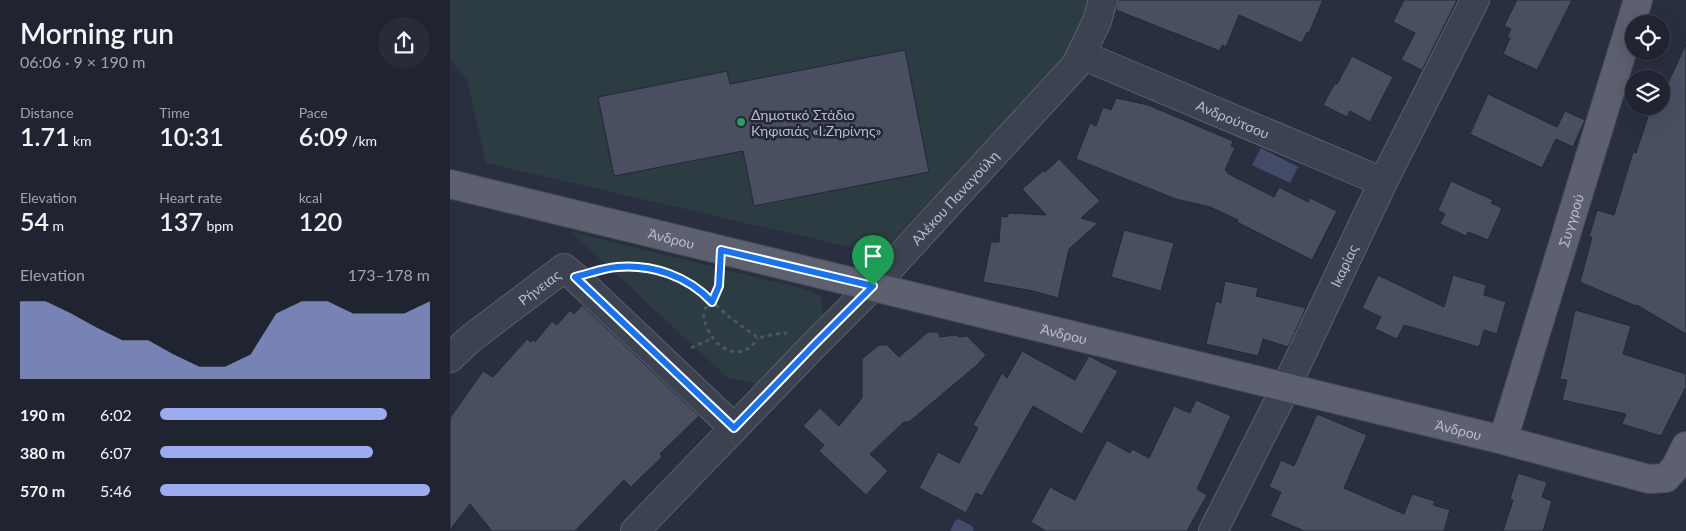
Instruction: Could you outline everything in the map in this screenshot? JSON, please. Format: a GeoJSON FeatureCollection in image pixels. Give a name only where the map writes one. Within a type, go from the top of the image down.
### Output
{"type":"FeatureCollection","features":[{"type":"Feature","properties":{"kind":"main road","name":"Συγγρού"},"geometry":{"type":"LineString","coordinates":[[1503,440],[1638,0]]}},
{"type":"Feature","properties":{"kind":"main road","name":"Άνδρου"},"geometry":{"type":"LineString","coordinates":[[450,184],[1286,386],[1503,440],[1649,479],[1666,478],[1681,457]]}},
{"type":"Feature","properties":{"kind":"street","name":"Αλέκου Παναγούλη"},"geometry":{"type":"LineString","coordinates":[[635,531],[873,286],[1076,65],[1097,21],[1103,0]]}},
{"type":"Feature","properties":{"kind":"street","name":"Ικαρίας"},"geometry":{"type":"LineString","coordinates":[[1213,531],[1286,386],[1383,182],[1475,0]]}},
{"type":"Feature","properties":{"kind":"street","name":"Ανδρούτσου"},"geometry":{"type":"LineString","coordinates":[[1082,54],[1383,182]]}},
{"type":"Feature","properties":{"kind":"street","name":"Ρήνειας"},"geometry":{"type":"LineString","coordinates":[[450,358],[470,339],[564,268],[734,428]]}},
{"type":"Feature","properties":{"kind":"path"},"geometry":{"type":"LineString","coordinates":[[721,250],[719,286],[712,302],[706,306],[703,314],[707,327],[717,344],[728,351],[746,351],[752,347],[758,338],[789,333],[798,334],[816,343]]}},
{"type":"Feature","properties":{"kind":"path"},"geometry":{"type":"LineString","coordinates":[[575,277],[615,267],[662,272],[683,279],[700,290],[712,302],[758,338]]}},
{"type":"Feature","properties":{"kind":"shaded area","name":"Δημοτικό Στάδιο Κηφισιάς «Ι.Ζηρίνης»"},"geometry":{"type":"Polygon","coordinates":[[[450,0],[1092,0],[1076,49],[880,254],[486,163],[467,80],[450,60],[450,0]]]}},
{"type":"Feature","properties":{"kind":"shaded area"},"geometry":{"type":"Polygon","coordinates":[[[571,232],[805,289],[821,297],[823,316],[763,385],[728,378],[571,232]]]}},
{"type":"Feature","properties":{"kind":"water"},"geometry":{"type":"Polygon","coordinates":[[[1261,148],[1298,167],[1290,183],[1252,165],[1261,148]]]}},
{"type":"Feature","properties":{"kind":"water"},"geometry":{"type":"Polygon","coordinates":[[[959,519],[972,526],[974,531],[950,531],[955,521],[959,519]]]}},
{"type":"Feature","properties":{"kind":"building"},"geometry":{"type":"Polygon","coordinates":[[[1118,0],[1323,0],[1309,33],[1307,32],[1302,43],[1239,15],[1226,47],[1222,45],[1220,51],[1116,10],[1118,0]]]}},
{"type":"Feature","properties":{"kind":"building"},"geometry":{"type":"Polygon","coordinates":[[[1404,0],[1457,0],[1422,70],[1401,60],[1415,33],[1393,22],[1404,0]]]}},
{"type":"Feature","properties":{"kind":"building"},"geometry":{"type":"Polygon","coordinates":[[[1517,0],[1572,0],[1537,70],[1503,54],[1510,38],[1507,37],[1511,29],[1504,26],[1517,0]]]}},
{"type":"Feature","properties":{"kind":"building"},"geometry":{"type":"Polygon","coordinates":[[[1686,44],[1686,334],[1637,305],[1580,282],[1592,237],[1589,237],[1597,210],[1614,215],[1633,152],[1636,153],[1649,115],[1670,115],[1670,79],[1686,44]]]}},
{"type":"Feature","properties":{"kind":"building"},"geometry":{"type":"Polygon","coordinates":[[[905,50],[929,172],[754,206],[743,151],[614,176],[598,97],[727,71],[730,84],[905,50]]]}},
{"type":"Feature","properties":{"kind":"building"},"geometry":{"type":"Polygon","coordinates":[[[1352,56],[1393,77],[1370,122],[1350,111],[1347,117],[1323,105],[1352,56]]]}},
{"type":"Feature","properties":{"kind":"building"},"geometry":{"type":"Polygon","coordinates":[[[1488,94],[1557,127],[1565,111],[1585,120],[1573,147],[1556,139],[1542,168],[1470,134],[1488,94]]]}},
{"type":"Feature","properties":{"kind":"building"},"geometry":{"type":"Polygon","coordinates":[[[1116,98],[1148,105],[1233,141],[1231,146],[1235,148],[1225,170],[1228,171],[1227,173],[1274,197],[1279,187],[1308,202],[1310,198],[1337,211],[1312,260],[1210,207],[1176,199],[1076,159],[1090,123],[1096,126],[1103,107],[1111,110],[1116,98]]]}},
{"type":"Feature","properties":{"kind":"building"},"geometry":{"type":"Polygon","coordinates":[[[1059,159],[1100,201],[1081,218],[1098,223],[1069,249],[1058,298],[1033,291],[983,282],[991,242],[999,242],[1001,216],[1007,217],[1009,213],[1046,215],[1022,189],[1059,159]]]}},
{"type":"Feature","properties":{"kind":"building"},"geometry":{"type":"Polygon","coordinates":[[[1451,181],[1493,200],[1491,203],[1502,208],[1488,240],[1468,232],[1466,236],[1440,224],[1445,214],[1438,210],[1451,181]]]}},
{"type":"Feature","properties":{"kind":"building"},"geometry":{"type":"Polygon","coordinates":[[[1124,230],[1174,243],[1161,291],[1111,277],[1124,230]]]}},
{"type":"Feature","properties":{"kind":"building"},"geometry":{"type":"Polygon","coordinates":[[[1378,275],[1444,307],[1453,275],[1486,285],[1484,295],[1506,302],[1497,334],[1484,330],[1479,347],[1404,325],[1397,339],[1375,329],[1381,317],[1362,308],[1378,275]]]}},
{"type":"Feature","properties":{"kind":"building"},"geometry":{"type":"Polygon","coordinates":[[[1225,281],[1258,288],[1256,296],[1306,308],[1288,347],[1263,339],[1258,356],[1206,344],[1216,301],[1221,303],[1225,281]]]}},
{"type":"Feature","properties":{"kind":"building"},"geometry":{"type":"Polygon","coordinates":[[[582,305],[699,416],[660,454],[662,457],[631,487],[624,480],[575,531],[492,531],[470,504],[450,530],[450,418],[483,371],[493,377],[527,339],[531,342],[533,339],[535,342],[552,321],[557,325],[570,310],[574,314],[582,305]]]}},
{"type":"Feature","properties":{"kind":"building"},"geometry":{"type":"Polygon","coordinates":[[[1575,310],[1631,326],[1623,354],[1686,374],[1686,387],[1661,436],[1622,424],[1626,414],[1562,400],[1567,380],[1560,379],[1575,310]]]}},
{"type":"Feature","properties":{"kind":"building"},"geometry":{"type":"Polygon","coordinates":[[[928,332],[938,332],[940,337],[967,336],[986,355],[977,365],[909,422],[904,422],[870,454],[888,471],[866,495],[819,451],[824,445],[803,426],[820,408],[839,426],[862,398],[862,359],[879,345],[887,345],[899,357],[928,332]]]}},
{"type":"Feature","properties":{"kind":"building"},"geometry":{"type":"Polygon","coordinates":[[[1022,351],[1075,380],[1089,356],[1118,371],[1082,434],[1033,406],[982,496],[976,493],[966,513],[919,488],[938,452],[959,463],[978,428],[973,425],[1002,373],[1007,378],[1022,351]]]}},
{"type":"Feature","properties":{"kind":"building"},"geometry":{"type":"Polygon","coordinates":[[[1196,400],[1231,416],[1197,489],[1207,495],[1187,531],[1046,531],[1031,522],[1050,487],[1075,500],[1107,440],[1130,453],[1132,449],[1149,458],[1174,406],[1190,413],[1196,400]]]}},
{"type":"Feature","properties":{"kind":"building"},"geometry":{"type":"Polygon","coordinates":[[[1317,414],[1367,435],[1344,488],[1404,514],[1412,494],[1435,501],[1433,505],[1450,510],[1444,531],[1304,531],[1270,516],[1281,492],[1269,487],[1281,460],[1294,466],[1317,414]]]}},
{"type":"Feature","properties":{"kind":"building"},"geometry":{"type":"Polygon","coordinates":[[[1518,473],[1547,482],[1542,497],[1552,501],[1543,531],[1503,531],[1513,500],[1510,499],[1518,473]]]}},
{"type":"Feature","properties":{"kind":"place","name":"Δημοτικό Στάδιο Κηφισιάς «Ι.Ζηρίνης»"},"geometry":{"type":"Point","coordinates":[741,122]}},
{"type":"Feature","properties":{"kind":"route"},"geometry":{"type":"LineString","coordinates":[[721,250],[873,286],[734,428],[575,277],[615,267],[662,272],[683,279],[700,290],[712,302],[719,286],[721,250]]}}]}
